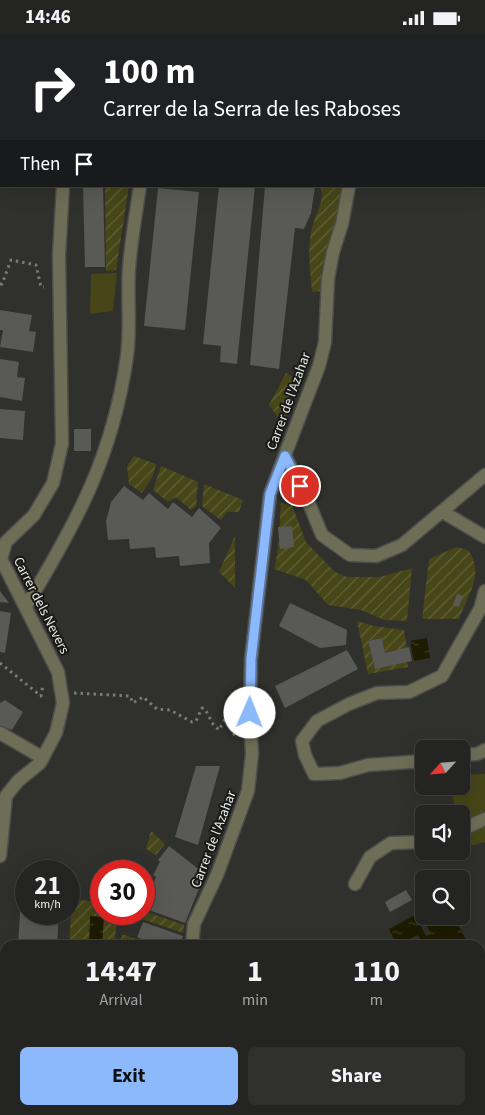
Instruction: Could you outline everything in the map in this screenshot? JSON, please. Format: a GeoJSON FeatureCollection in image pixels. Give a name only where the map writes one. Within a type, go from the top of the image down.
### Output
{"type":"FeatureCollection","features":[{"type":"Feature","properties":{"kind":"street","name":"Carrer dels Nevers"},"geometry":{"type":"LineString","coordinates":[[0,856],[6,796],[18,781],[40,763],[56,733],[63,703],[55,664],[1,559],[6,541],[34,515],[53,483],[62,444],[59,255],[63,187]]}},
{"type":"Feature","properties":{"kind":"street"},"geometry":{"type":"LineString","coordinates":[[26,606],[68,537],[98,473],[112,434],[127,355],[129,268],[140,187]]}},
{"type":"Feature","properties":{"kind":"street","name":"Carrer de l'Azahar"},"geometry":{"type":"LineString","coordinates":[[192,940],[194,924],[216,875],[248,791],[252,754],[250,720],[251,659],[270,494],[319,366],[325,342],[328,279],[333,251],[342,225],[349,187]]}},
{"type":"Feature","properties":{"kind":"street"},"geometry":{"type":"LineString","coordinates":[[285,456],[308,501],[322,535],[350,555],[376,556],[402,545],[485,475]]}},
{"type":"Feature","properties":{"kind":"street"},"geometry":{"type":"LineString","coordinates":[[443,512],[485,537]]}},
{"type":"Feature","properties":{"kind":"street"},"geometry":{"type":"LineString","coordinates":[[415,762],[368,765],[340,773],[314,774],[305,755],[302,741],[317,721],[349,704],[377,693],[409,692],[442,676],[480,609],[485,591]]}},
{"type":"Feature","properties":{"kind":"street"},"geometry":{"type":"LineString","coordinates":[[0,733],[43,758]]}},
{"type":"Feature","properties":{"kind":"street"},"geometry":{"type":"LineString","coordinates":[[470,754],[477,754],[485,750]]}},
{"type":"Feature","properties":{"kind":"street"},"geometry":{"type":"LineString","coordinates":[[470,826],[485,819]]}},
{"type":"Feature","properties":{"kind":"street"},"geometry":{"type":"LineString","coordinates":[[354,884],[370,857],[391,843],[415,842]]}},
{"type":"Feature","properties":{"kind":"path"},"geometry":{"type":"LineString","coordinates":[[0,284],[2,284],[11,260],[36,265],[40,287],[45,287]]}},
{"type":"Feature","properties":{"kind":"path"},"geometry":{"type":"LineString","coordinates":[[0,663],[41,696],[47,667],[55,664]]}},
{"type":"Feature","properties":{"kind":"path"},"geometry":{"type":"LineString","coordinates":[[61,693],[130,696],[133,703],[143,697],[157,709],[170,710],[192,722],[196,721],[202,708],[206,709],[213,724],[219,730],[225,719],[237,739]]}},
{"type":"Feature","properties":{"kind":"shaded area"},"geometry":{"type":"Polygon","coordinates":[[[105,187],[129,187],[116,270],[106,271],[105,187]]]}},
{"type":"Feature","properties":{"kind":"shaded area"},"geometry":{"type":"Polygon","coordinates":[[[320,187],[341,187],[343,194],[332,233],[321,291],[312,292],[309,247],[322,195],[320,187]]]}},
{"type":"Feature","properties":{"kind":"shaded area"},"geometry":{"type":"Polygon","coordinates":[[[117,273],[113,311],[90,314],[91,274],[117,273]]]}},
{"type":"Feature","properties":{"kind":"shaded area"},"geometry":{"type":"Polygon","coordinates":[[[286,373],[296,379],[284,426],[269,405],[286,373]]]}},
{"type":"Feature","properties":{"kind":"shaded area"},"geometry":{"type":"Polygon","coordinates":[[[134,456],[156,464],[153,476],[142,493],[129,484],[127,466],[134,456]]]}},
{"type":"Feature","properties":{"kind":"shaded area"},"geometry":{"type":"Polygon","coordinates":[[[161,466],[198,482],[196,506],[191,510],[176,497],[168,502],[153,490],[161,466]]]}},
{"type":"Feature","properties":{"kind":"shaded area"},"geometry":{"type":"Polygon","coordinates":[[[204,484],[243,500],[239,512],[227,512],[221,520],[202,506],[204,484]]]}},
{"type":"Feature","properties":{"kind":"shaded area"},"geometry":{"type":"Polygon","coordinates":[[[281,503],[292,505],[306,542],[335,572],[347,577],[380,577],[412,568],[407,621],[384,620],[361,610],[328,605],[306,580],[274,569],[281,503]]]}},
{"type":"Feature","properties":{"kind":"shaded area"},"geometry":{"type":"Polygon","coordinates":[[[235,536],[235,588],[219,572],[235,536]]]}},
{"type":"Feature","properties":{"kind":"shaded area"},"geometry":{"type":"Polygon","coordinates":[[[456,547],[468,550],[475,567],[473,584],[459,619],[422,619],[429,559],[456,547]]]}},
{"type":"Feature","properties":{"kind":"shaded area"},"geometry":{"type":"Polygon","coordinates":[[[357,621],[374,626],[404,630],[407,648],[385,653],[382,638],[368,641],[375,669],[407,662],[408,667],[368,674],[357,621]]]}},
{"type":"Feature","properties":{"kind":"shaded area"},"geometry":{"type":"Polygon","coordinates":[[[485,774],[485,842],[474,845],[470,845],[470,805],[454,805],[453,795],[470,795],[470,775],[485,774]]]}},
{"type":"Feature","properties":{"kind":"shaded area"},"geometry":{"type":"Polygon","coordinates":[[[151,831],[165,844],[156,855],[146,849],[151,831]]]}},
{"type":"Feature","properties":{"kind":"shaded area"},"geometry":{"type":"Polygon","coordinates":[[[80,900],[90,901],[90,925],[117,925],[115,940],[69,940],[70,925],[80,925],[80,900]]]}},
{"type":"Feature","properties":{"kind":"shaded area"},"geometry":{"type":"Polygon","coordinates":[[[155,915],[184,925],[183,933],[155,924],[155,915]]]}},
{"type":"Feature","properties":{"kind":"shaded area"},"geometry":{"type":"Polygon","coordinates":[[[122,934],[136,939],[136,940],[121,940],[122,934]]]}},
{"type":"Feature","properties":{"kind":"water"},"geometry":{"type":"Polygon","coordinates":[[[427,638],[430,658],[414,661],[410,641],[427,638]]]}},
{"type":"Feature","properties":{"kind":"water"},"geometry":{"type":"Polygon","coordinates":[[[415,915],[415,925],[420,925],[426,936],[431,934],[426,925],[458,925],[466,940],[421,940],[418,935],[408,940],[394,940],[389,929],[415,915]]]}},
{"type":"Feature","properties":{"kind":"water"},"geometry":{"type":"Polygon","coordinates":[[[90,916],[90,925],[103,925],[102,940],[89,940],[90,916]]]}},
{"type":"Feature","properties":{"kind":"building"},"geometry":{"type":"Polygon","coordinates":[[[83,187],[103,187],[105,267],[85,267],[83,187]]]}},
{"type":"Feature","properties":{"kind":"building"},"geometry":{"type":"Polygon","coordinates":[[[219,187],[255,187],[237,364],[220,362],[221,346],[203,344],[219,187]]]}},
{"type":"Feature","properties":{"kind":"building"},"geometry":{"type":"Polygon","coordinates":[[[265,187],[315,187],[311,213],[304,229],[295,228],[279,369],[250,365],[265,187]]]}},
{"type":"Feature","properties":{"kind":"building"},"geometry":{"type":"Polygon","coordinates":[[[158,188],[199,192],[185,330],[144,326],[158,188]]]}},
{"type":"Feature","properties":{"kind":"building"},"geometry":{"type":"Polygon","coordinates":[[[0,310],[32,315],[29,331],[36,332],[33,352],[0,347],[3,330],[0,330],[0,310]]]}},
{"type":"Feature","properties":{"kind":"building"},"geometry":{"type":"Polygon","coordinates":[[[0,359],[19,362],[17,377],[25,378],[22,401],[0,397],[0,359]]]}},
{"type":"Feature","properties":{"kind":"building"},"geometry":{"type":"Polygon","coordinates":[[[0,409],[25,411],[23,440],[0,438],[0,409]]]}},
{"type":"Feature","properties":{"kind":"building"},"geometry":{"type":"Polygon","coordinates":[[[74,429],[91,429],[91,451],[74,451],[74,429]]]}},
{"type":"Feature","properties":{"kind":"building"},"geometry":{"type":"Polygon","coordinates":[[[124,486],[143,500],[149,493],[168,509],[173,502],[192,517],[199,508],[221,528],[209,543],[210,563],[180,566],[179,556],[156,558],[155,547],[130,549],[129,539],[108,540],[106,521],[111,502],[124,486]]]}},
{"type":"Feature","properties":{"kind":"building"},"geometry":{"type":"Polygon","coordinates":[[[292,526],[294,547],[280,549],[278,527],[292,526]]]}},
{"type":"Feature","properties":{"kind":"building"},"geometry":{"type":"Polygon","coordinates":[[[0,591],[9,603],[0,602],[0,591]]]}},
{"type":"Feature","properties":{"kind":"building"},"geometry":{"type":"Polygon","coordinates":[[[457,594],[463,596],[459,607],[453,605],[457,594]]]}},
{"type":"Feature","properties":{"kind":"building"},"geometry":{"type":"Polygon","coordinates":[[[290,603],[347,630],[346,645],[320,648],[279,626],[290,603]]]}},
{"type":"Feature","properties":{"kind":"building"},"geometry":{"type":"Polygon","coordinates":[[[0,611],[11,613],[5,653],[0,652],[0,611]]]}},
{"type":"Feature","properties":{"kind":"building"},"geometry":{"type":"Polygon","coordinates":[[[382,638],[385,653],[409,647],[412,661],[375,669],[368,641],[382,638]]]}},
{"type":"Feature","properties":{"kind":"building"},"geometry":{"type":"Polygon","coordinates":[[[347,650],[358,669],[285,708],[275,686],[347,650]]]}},
{"type":"Feature","properties":{"kind":"building"},"geometry":{"type":"Polygon","coordinates":[[[5,700],[23,712],[12,730],[0,726],[0,703],[5,700]]]}},
{"type":"Feature","properties":{"kind":"building"},"geometry":{"type":"Polygon","coordinates":[[[196,766],[220,766],[198,845],[175,837],[196,766]]]}},
{"type":"Feature","properties":{"kind":"building"},"geometry":{"type":"Polygon","coordinates":[[[169,846],[205,874],[185,923],[155,912],[155,871],[160,862],[158,860],[169,846]]]}},
{"type":"Feature","properties":{"kind":"building"},"geometry":{"type":"Polygon","coordinates":[[[406,890],[412,900],[390,912],[385,902],[406,890]]]}},
{"type":"Feature","properties":{"kind":"building"},"geometry":{"type":"Polygon","coordinates":[[[19,925],[58,925],[57,940],[18,940],[19,925]]]}},
{"type":"Feature","properties":{"kind":"building"},"geometry":{"type":"Polygon","coordinates":[[[142,925],[152,925],[183,936],[182,940],[141,939],[137,937],[142,925]]]}},
{"type":"Feature","properties":{"kind":"route"},"geometry":{"type":"LineString","coordinates":[[250,713],[251,659],[270,494],[285,456],[300,486]]}}]}
